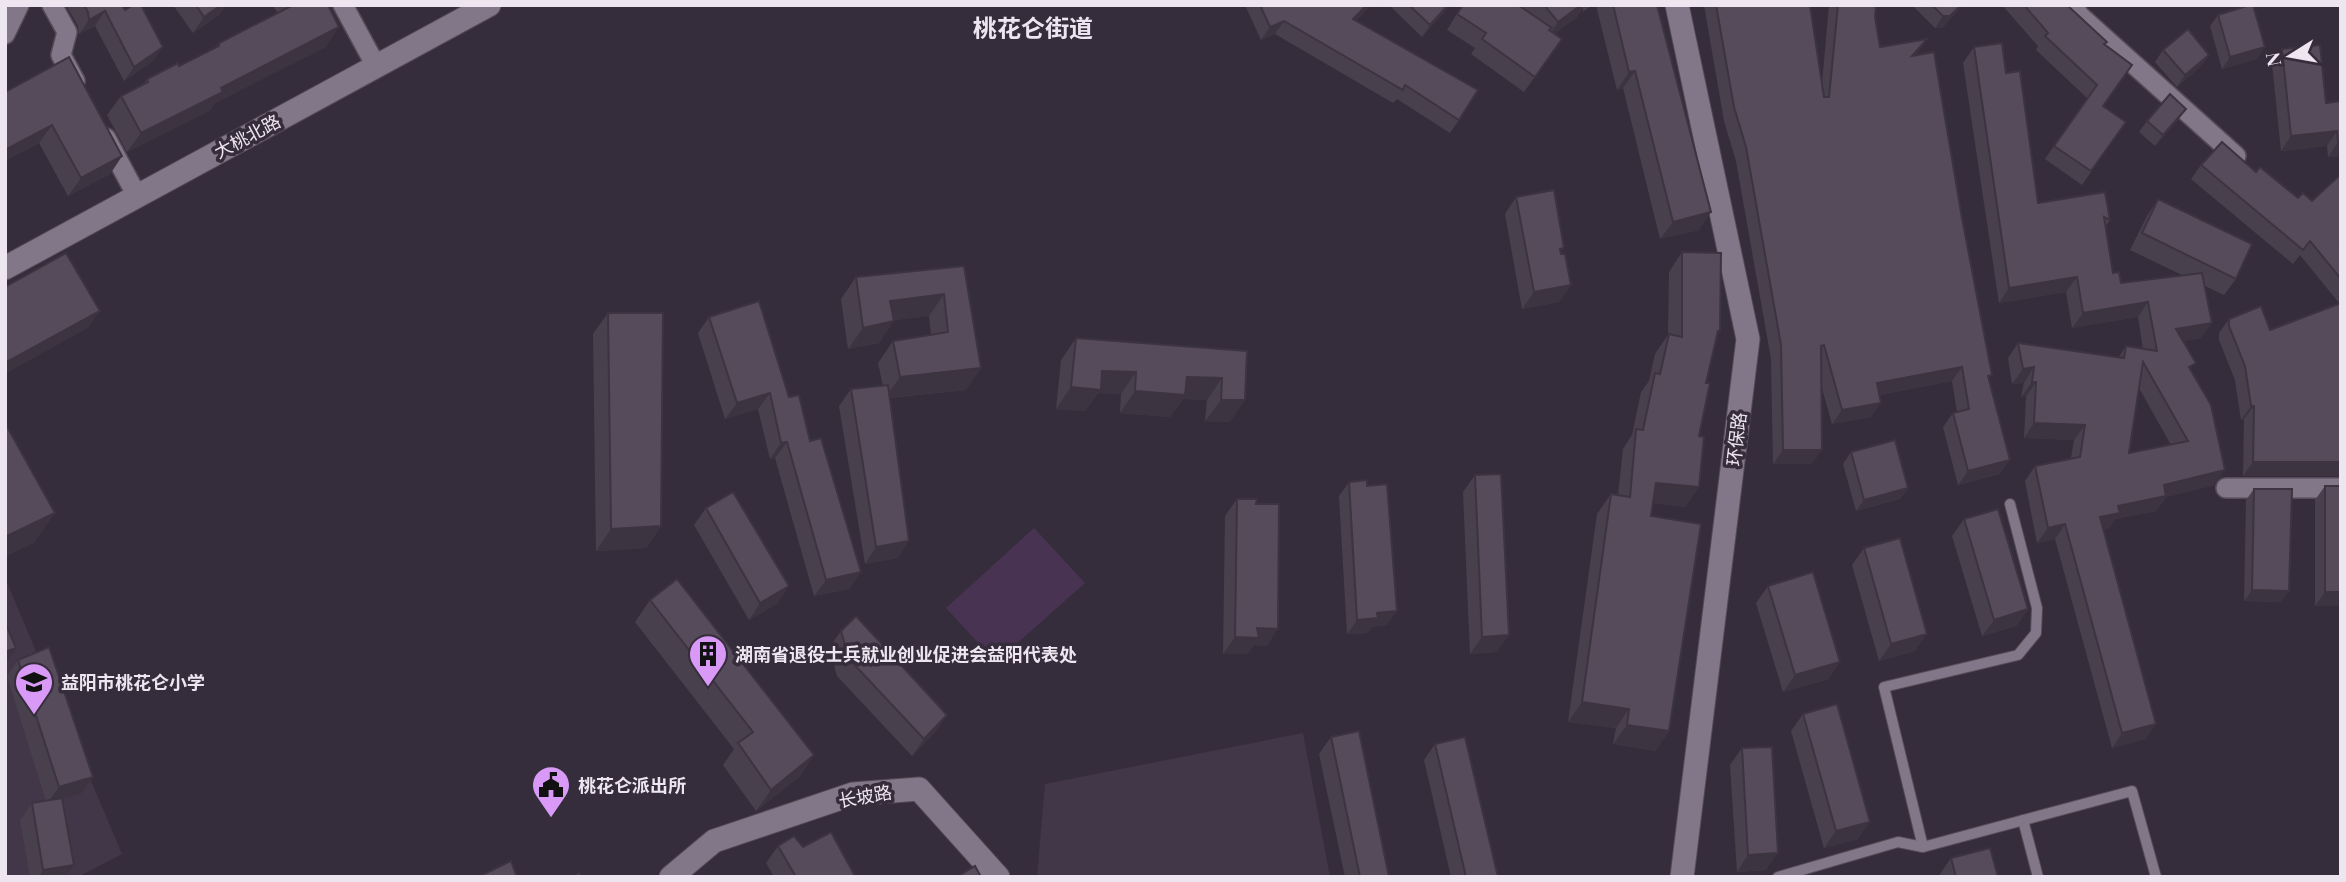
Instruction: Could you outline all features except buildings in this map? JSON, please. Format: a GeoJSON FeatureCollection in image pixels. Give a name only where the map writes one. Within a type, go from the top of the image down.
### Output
{"type":"FeatureCollection","features":[{"type":"Feature","properties":{"kind":"street"},"geometry":{"type":"LineString","coordinates":[[5,34],[19,5]]}},
{"type":"Feature","properties":{"kind":"street"},"geometry":{"type":"LineString","coordinates":[[52,5],[67,32],[61,55],[86,102]]}},
{"type":"Feature","properties":{"kind":"street"},"geometry":{"type":"LineString","coordinates":[[343,5],[376,66]]}},
{"type":"Feature","properties":{"kind":"street","name":"大桃北路"},"geometry":{"type":"LineString","coordinates":[[5,268],[489,5]]}},
{"type":"Feature","properties":{"kind":"street","name":"环保路"},"geometry":{"type":"LineString","coordinates":[[1677,5],[1748,339],[1682,877]]}},
{"type":"Feature","properties":{"kind":"street"},"geometry":{"type":"LineString","coordinates":[[2072,5],[2080,16],[2236,156]]}},
{"type":"Feature","properties":{"kind":"street"},"geometry":{"type":"LineString","coordinates":[[99,125],[137,196]]}},
{"type":"Feature","properties":{"kind":"street"},"geometry":{"type":"LineString","coordinates":[[2226,488],[2341,488]]}},
{"type":"Feature","properties":{"kind":"street","name":"长坡路"},"geometry":{"type":"LineString","coordinates":[[671,877],[714,841],[853,794],[919,789],[998,877]]}},
{"type":"Feature","properties":{"kind":"lane"},"geometry":{"type":"LineString","coordinates":[[1923,847],[1884,687],[2018,655],[2036,633],[2037,608],[2010,504]]}},
{"type":"Feature","properties":{"kind":"lane"},"geometry":{"type":"LineString","coordinates":[[1778,877],[1898,842],[1923,847],[2132,791],[2156,877]]}},
{"type":"Feature","properties":{"kind":"lane"},"geometry":{"type":"LineString","coordinates":[[2023,820],[2038,877]]}},
{"type":"Feature","properties":{"kind":"shaded area"},"geometry":{"type":"Polygon","coordinates":[[[1034,528],[1085,583],[996,662],[946,608],[1034,528]]]}},
{"type":"Feature","properties":{"kind":"shaded area","name":"益阳市桃花仑小学"},"geometry":{"type":"Polygon","coordinates":[[[5,578],[122,854],[78,877],[5,877],[5,578]]]}},
{"type":"Feature","properties":{"kind":"shaded area"},"geometry":{"type":"Polygon","coordinates":[[[1303,733],[1330,877],[1037,877],[1045,784],[1303,733]]]}},
{"type":"Feature","properties":{"kind":"place","name":"湖南省退役士兵就业创业促进会益阳代表处"},"geometry":{"type":"Point","coordinates":[708,688]}},
{"type":"Feature","properties":{"kind":"place","name":"益阳市桃花仑小学"},"geometry":{"type":"Point","coordinates":[34,716]}},
{"type":"Feature","properties":{"kind":"place","name":"桃花仑派出所"},"geometry":{"type":"Point","coordinates":[551,819]}},
{"type":"Feature","properties":{"kind":"district","name":"桃花仑街道"},"geometry":{"type":"Point","coordinates":[1033,27]}}]}
